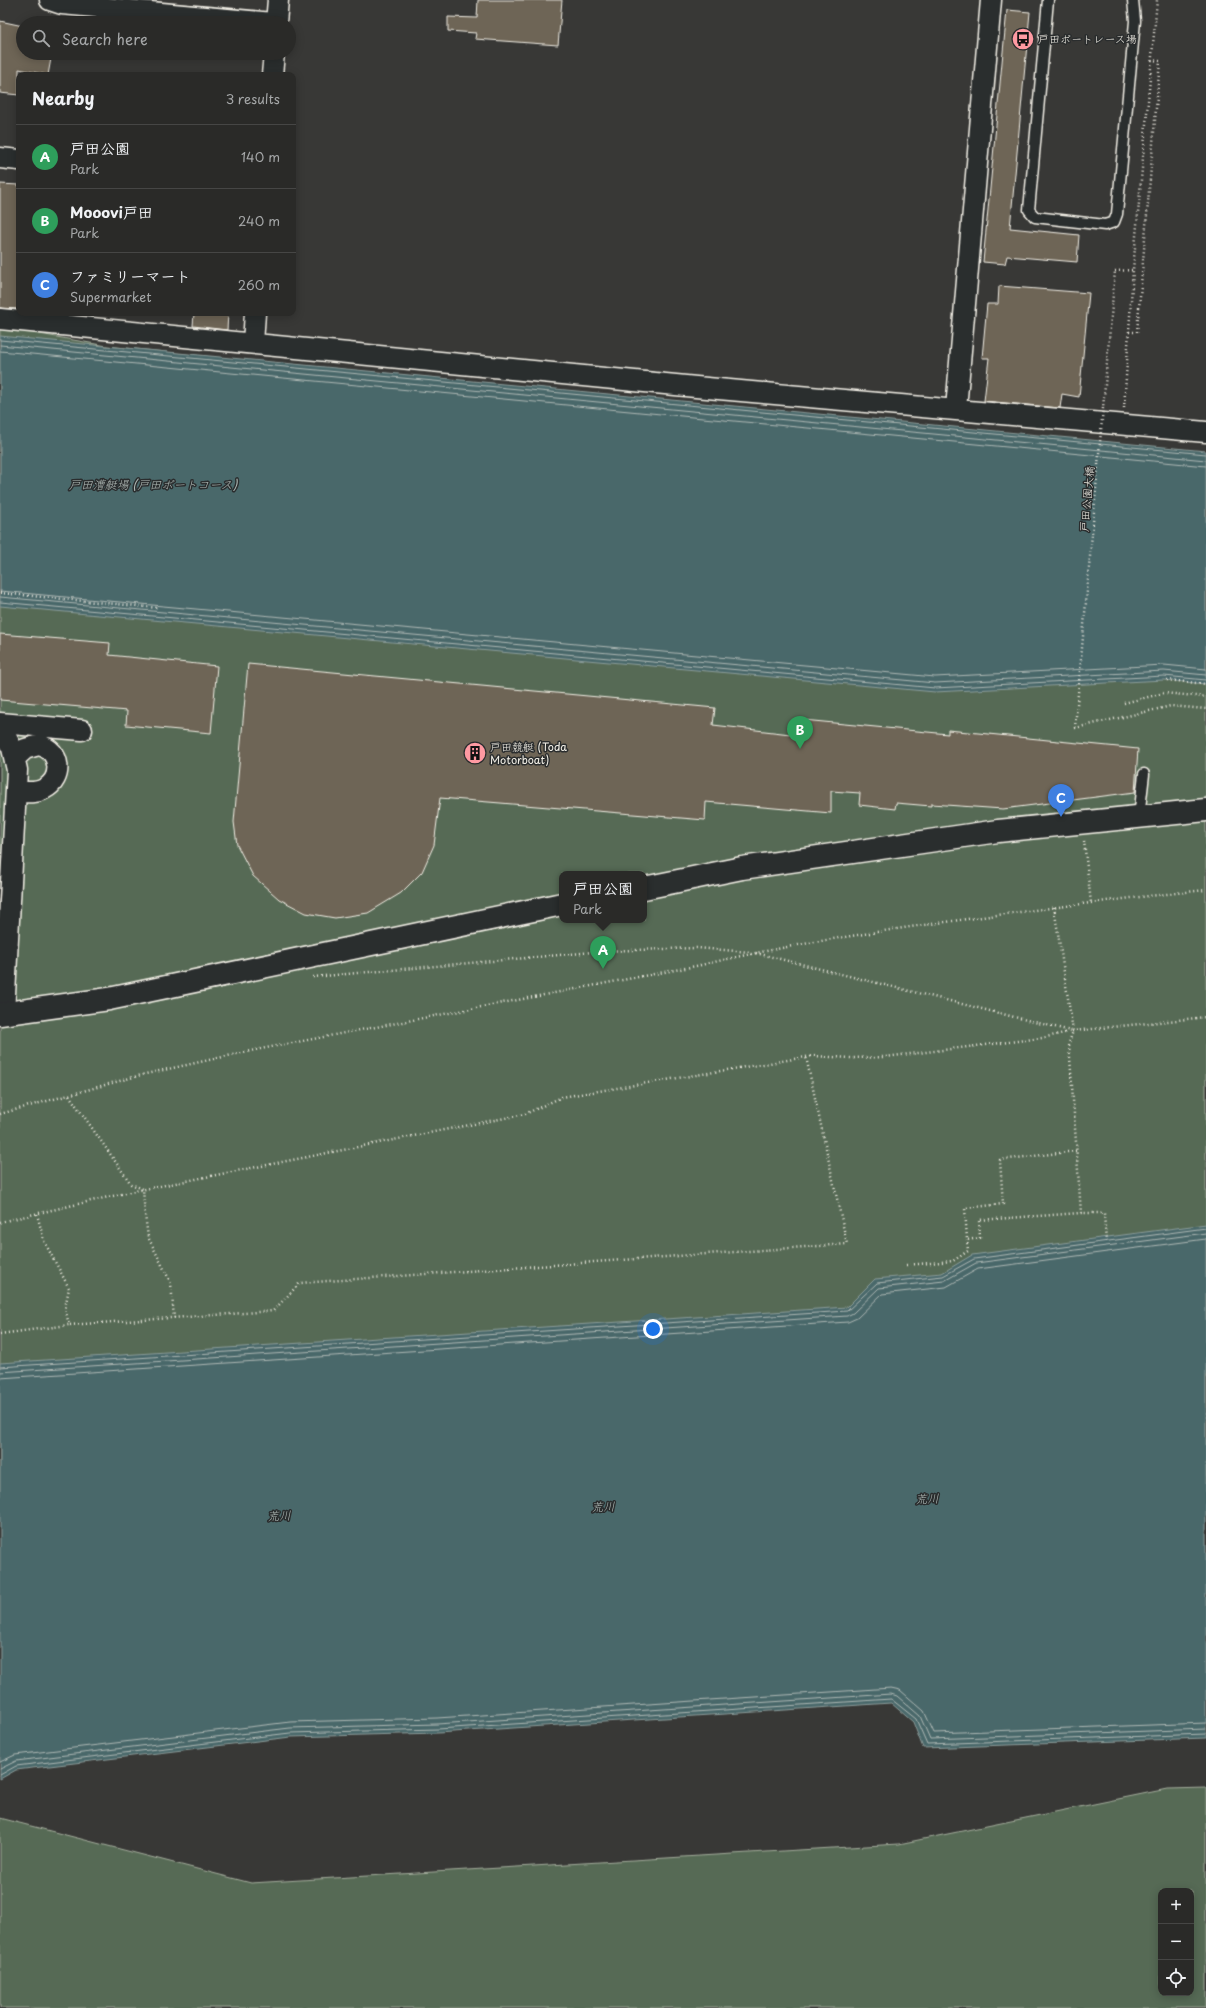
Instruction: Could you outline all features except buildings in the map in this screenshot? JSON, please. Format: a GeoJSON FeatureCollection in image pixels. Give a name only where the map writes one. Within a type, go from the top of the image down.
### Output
{"type":"FeatureCollection","features":[{"type":"Feature","properties":{"kind":"street"},"geometry":{"type":"LineString","coordinates":[[50,0],[62,4],[195,16]]}},
{"type":"Feature","properties":{"kind":"street"},"geometry":{"type":"LineString","coordinates":[[277,16],[278,0]]}},
{"type":"Feature","properties":{"kind":"street"},"geometry":{"type":"LineString","coordinates":[[956,409],[991,0]]}},
{"type":"Feature","properties":{"kind":"street"},"geometry":{"type":"LineString","coordinates":[[272,72],[273,60]]}},
{"type":"Feature","properties":{"kind":"street"},"geometry":{"type":"LineString","coordinates":[[0,158],[16,160]]}},
{"type":"Feature","properties":{"kind":"street"},"geometry":{"type":"LineString","coordinates":[[253,343],[255,316]]}},
{"type":"Feature","properties":{"kind":"street"},"geometry":{"type":"LineString","coordinates":[[0,318],[696,387],[1206,432]]}},
{"type":"Feature","properties":{"kind":"street"},"geometry":{"type":"LineString","coordinates":[[0,723],[82,730]]}},
{"type":"Feature","properties":{"kind":"street"},"geometry":{"type":"LineString","coordinates":[[0,726],[8,739],[15,758],[16,791],[2,1013],[109,999],[559,905]]}},
{"type":"Feature","properties":{"kind":"street"},"geometry":{"type":"LineString","coordinates":[[15,758],[25,749],[39,745],[51,750],[58,763],[56,777],[49,786],[35,792],[16,791]]}},
{"type":"Feature","properties":{"kind":"street"},"geometry":{"type":"LineString","coordinates":[[647,887],[773,863],[998,831],[1206,810]]}},
{"type":"Feature","properties":{"kind":"lane"},"geometry":{"type":"LineString","coordinates":[[1048,0],[1029,210],[1035,217],[1105,224],[1114,222],[1117,214],[1135,21],[1131,0]]}},
{"type":"Feature","properties":{"kind":"lane"},"geometry":{"type":"LineString","coordinates":[[1140,817],[1144,774]]}},
{"type":"Feature","properties":{"kind":"path"},"geometry":{"type":"LineString","coordinates":[[1123,424],[1133,270],[1157,0]]}},
{"type":"Feature","properties":{"kind":"path"},"geometry":{"type":"LineString","coordinates":[[1129,332],[1137,332],[1160,61],[1152,60]]}},
{"type":"Feature","properties":{"kind":"path","name":"戸田公園大橋"},"geometry":{"type":"LineString","coordinates":[[1133,270],[1115,272],[1075,728],[1171,706],[1206,709]]}},
{"type":"Feature","properties":{"kind":"path"},"geometry":{"type":"LineString","coordinates":[[0,593],[158,608]]}},
{"type":"Feature","properties":{"kind":"path"},"geometry":{"type":"LineString","coordinates":[[1167,680],[1206,684]]}},
{"type":"Feature","properties":{"kind":"path"},"geometry":{"type":"LineString","coordinates":[[1124,703],[1164,694],[1206,697]]}},
{"type":"Feature","properties":{"kind":"path"},"geometry":{"type":"LineString","coordinates":[[1091,838],[1084,840],[1091,903]]}},
{"type":"Feature","properties":{"kind":"path"},"geometry":{"type":"LineString","coordinates":[[0,1114],[141,1075],[250,1051],[701,965],[753,952],[903,928],[1054,907],[1206,890]]}},
{"type":"Feature","properties":{"kind":"path"},"geometry":{"type":"LineString","coordinates":[[1054,907],[1073,1031],[1069,1043],[1081,1213]]}},
{"type":"Feature","properties":{"kind":"path"},"geometry":{"type":"LineString","coordinates":[[308,978],[604,951],[696,948],[753,952],[1073,1031]]}},
{"type":"Feature","properties":{"kind":"path"},"geometry":{"type":"LineString","coordinates":[[0,1222],[144,1189],[525,1114],[562,1097],[806,1056],[885,1057],[1042,1038],[1073,1031],[1206,1018]]}},
{"type":"Feature","properties":{"kind":"path"},"geometry":{"type":"LineString","coordinates":[[0,1334],[69,1325],[273,1311],[300,1283],[847,1244],[806,1056]]}},
{"type":"Feature","properties":{"kind":"path"},"geometry":{"type":"LineString","coordinates":[[70,1095],[131,1184],[144,1189]]}},
{"type":"Feature","properties":{"kind":"path"},"geometry":{"type":"LineString","coordinates":[[906,1265],[953,1261],[968,1251],[965,1208],[1003,1204],[1000,1160],[1076,1151]]}},
{"type":"Feature","properties":{"kind":"path"},"geometry":{"type":"LineString","coordinates":[[144,1189],[148,1237],[171,1283],[174,1318]]}},
{"type":"Feature","properties":{"kind":"path"},"geometry":{"type":"LineString","coordinates":[[967,1240],[980,1238],[978,1220],[1081,1213],[1104,1213],[1106,1242]]}},
{"type":"Feature","properties":{"kind":"path"},"geometry":{"type":"LineString","coordinates":[[37,1214],[44,1241],[69,1288],[65,1308],[69,1325]]}},
{"type":"Feature","properties":{"kind":"green space"},"geometry":{"type":"Polygon","coordinates":[[[0,327],[107,346],[1206,460],[1206,1477],[0,1514],[0,327]]]}},
{"type":"Feature","properties":{"kind":"green space"},"geometry":{"type":"Polygon","coordinates":[[[1206,1788],[1206,2008],[0,2008],[0,1818],[251,1883],[899,1844],[1167,1789],[1206,1788]]]}},
{"type":"Feature","properties":{"kind":"water","name":"戸田漕艇場 (戸田ボートコース)"},"geometry":{"type":"Polygon","coordinates":[[[0,336],[1206,451],[1206,684],[1164,680],[935,692],[0,606],[0,336]]]}},
{"type":"Feature","properties":{"kind":"water","name":"荒川"},"geometry":{"type":"Polygon","coordinates":[[[1206,1224],[1206,1738],[923,1748],[913,1722],[891,1703],[438,1733],[291,1737],[16,1770],[0,1779],[0,1363],[847,1307],[875,1279],[942,1273],[972,1255],[1206,1224]]]}},
{"type":"Feature","properties":{"kind":"place","name":"戸田ボートレース場"},"geometry":{"type":"Point","coordinates":[1023,39]}},
{"type":"Feature","properties":{"kind":"place","name":"Mooovi戸田"},"geometry":{"type":"Point","coordinates":[800,749]}},
{"type":"Feature","properties":{"kind":"place","name":"戸田競艇 (Toda Motorboat)"},"geometry":{"type":"Point","coordinates":[475,753]}},
{"type":"Feature","properties":{"kind":"place","name":"ファミリーマート"},"geometry":{"type":"Point","coordinates":[1061,817]}},
{"type":"Feature","properties":{"kind":"place","name":"戸田公園"},"geometry":{"type":"Point","coordinates":[603,969]}}]}
